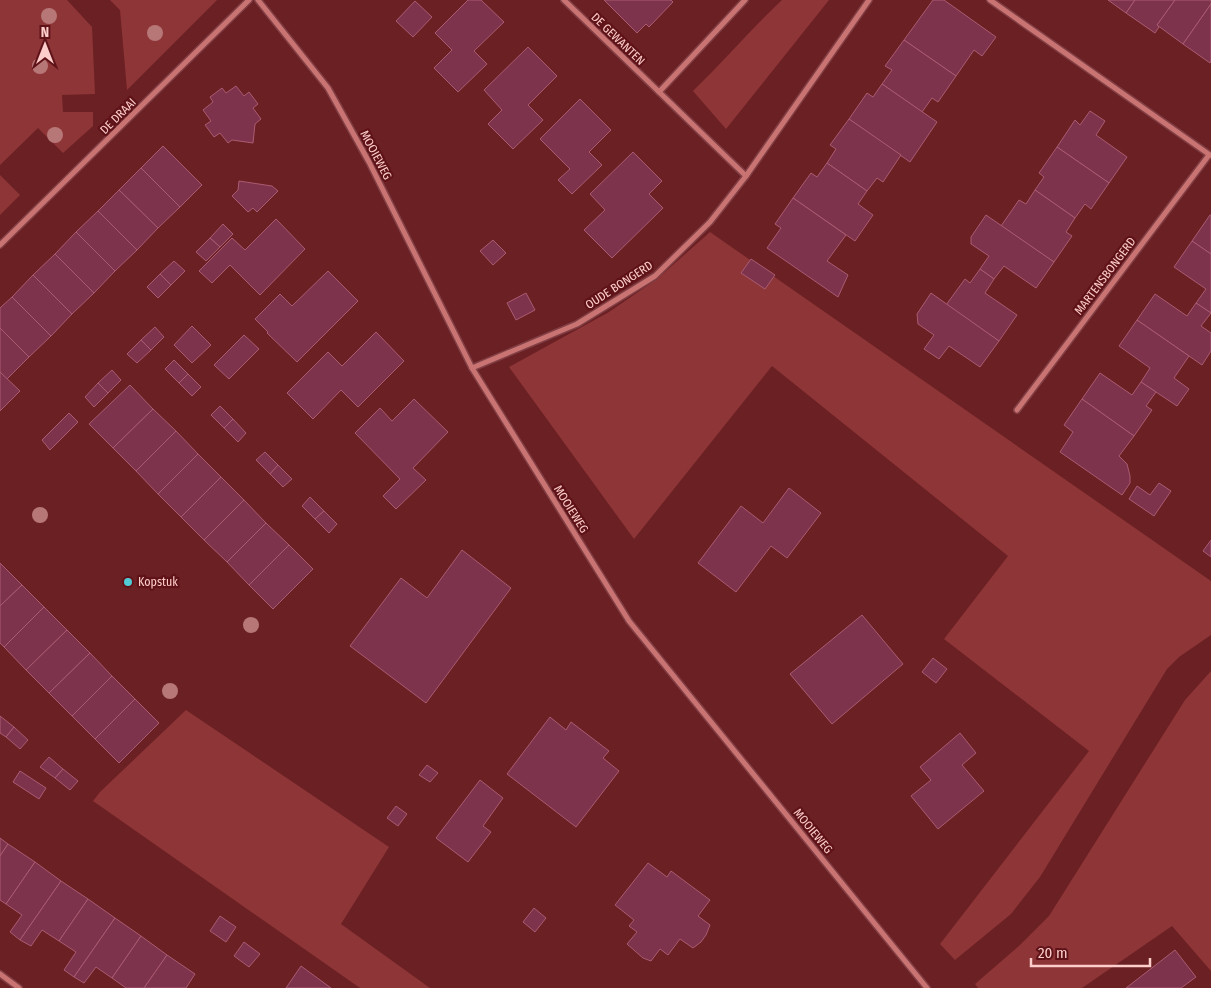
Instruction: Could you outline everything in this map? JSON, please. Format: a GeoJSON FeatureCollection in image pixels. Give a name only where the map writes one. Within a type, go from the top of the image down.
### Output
{"type":"FeatureCollection","features":[{"type":"Feature","properties":{"kind":"street","name":"DE DRAAI"},"geometry":{"type":"LineString","coordinates":[[0,245],[249,0]]}},
{"type":"Feature","properties":{"kind":"street","name":"MOOIEWEG"},"geometry":{"type":"LineString","coordinates":[[258,0],[328,88],[374,170],[472,368],[629,621],[927,988]]}},
{"type":"Feature","properties":{"kind":"street","name":"DE GEWANTEN"},"geometry":{"type":"LineString","coordinates":[[564,0],[659,92]]}},
{"type":"Feature","properties":{"kind":"street"},"geometry":{"type":"LineString","coordinates":[[745,0],[659,92],[746,176]]}},
{"type":"Feature","properties":{"kind":"street","name":"OUDE BONGERD"},"geometry":{"type":"LineString","coordinates":[[472,368],[577,324],[655,276],[710,222],[746,176],[869,0]]}},
{"type":"Feature","properties":{"kind":"street","name":"MARTENSBONGERD"},"geometry":{"type":"LineString","coordinates":[[990,0],[1210,155],[1016,410]]}},
{"type":"Feature","properties":{"kind":"street"},"geometry":{"type":"LineString","coordinates":[[0,974],[19,988]]}},
{"type":"Feature","properties":{"kind":"shaded area"},"geometry":{"type":"Polygon","coordinates":[[[0,0],[67,0],[92,27],[95,94],[62,95],[63,112],[93,112],[93,126],[63,153],[38,128],[0,165],[0,0]]]}},
{"type":"Feature","properties":{"kind":"shaded area"},"geometry":{"type":"Polygon","coordinates":[[[110,0],[217,0],[127,90],[120,10],[110,0]]]}},
{"type":"Feature","properties":{"kind":"shaded area"},"geometry":{"type":"Polygon","coordinates":[[[782,0],[829,0],[726,129],[693,91],[782,0]]]}},
{"type":"Feature","properties":{"kind":"shaded area"},"geometry":{"type":"Polygon","coordinates":[[[0,175],[20,195],[0,215],[0,175]]]}},
{"type":"Feature","properties":{"kind":"shaded area"},"geometry":{"type":"Polygon","coordinates":[[[710,232],[1211,581],[1211,635],[1179,657],[1167,669],[1040,877],[1011,914],[955,960],[940,944],[1089,751],[944,639],[1008,556],[772,366],[634,539],[509,367],[609,312],[657,279],[710,232]]]}},
{"type":"Feature","properties":{"kind":"shaded area"},"geometry":{"type":"Polygon","coordinates":[[[1211,671],[1211,971],[1172,926],[1082,988],[978,988],[975,984],[1020,945],[1049,916],[1185,700],[1211,671]]]}},
{"type":"Feature","properties":{"kind":"shaded area"},"geometry":{"type":"Polygon","coordinates":[[[186,710],[389,847],[341,924],[430,988],[360,988],[93,801],[100,792],[186,710]]]}},
{"type":"Feature","properties":{"kind":"building"},"geometry":{"type":"Polygon","coordinates":[[[468,0],[481,0],[504,22],[474,51],[487,64],[458,92],[434,68],[452,50],[435,33],[468,0]]]}},
{"type":"Feature","properties":{"kind":"building"},"geometry":{"type":"Polygon","coordinates":[[[604,0],[671,0],[673,2],[649,27],[646,24],[637,33],[604,0]]]}},
{"type":"Feature","properties":{"kind":"building"},"geometry":{"type":"Polygon","coordinates":[[[933,0],[944,0],[996,37],[982,56],[974,50],[956,76],[904,40],[933,0]]]}},
{"type":"Feature","properties":{"kind":"building"},"geometry":{"type":"Polygon","coordinates":[[[1108,0],[1135,0],[1126,13],[1108,0]]]}},
{"type":"Feature","properties":{"kind":"building"},"geometry":{"type":"Polygon","coordinates":[[[1135,0],[1175,0],[1157,25],[1159,27],[1155,33],[1126,13],[1135,0]]]}},
{"type":"Feature","properties":{"kind":"building"},"geometry":{"type":"Polygon","coordinates":[[[1175,0],[1211,0],[1211,4],[1183,44],[1157,25],[1175,0]]]}},
{"type":"Feature","properties":{"kind":"building"},"geometry":{"type":"Polygon","coordinates":[[[415,1],[432,17],[413,37],[396,21],[415,1]]]}},
{"type":"Feature","properties":{"kind":"building"},"geometry":{"type":"Polygon","coordinates":[[[1211,4],[1211,61],[1210,63],[1183,44],[1211,4]]]}},
{"type":"Feature","properties":{"kind":"building"},"geometry":{"type":"Polygon","coordinates":[[[904,40],[956,76],[938,102],[932,98],[922,112],[882,84],[892,70],[885,66],[904,40]]]}},
{"type":"Feature","properties":{"kind":"building"},"geometry":{"type":"Polygon","coordinates":[[[528,47],[557,76],[528,105],[543,120],[513,149],[488,124],[502,110],[484,90],[528,47]]]}},
{"type":"Feature","properties":{"kind":"building"},"geometry":{"type":"Polygon","coordinates":[[[882,84],[937,122],[910,162],[849,119],[867,93],[873,97],[882,84]]]}},
{"type":"Feature","properties":{"kind":"building"},"geometry":{"type":"Polygon","coordinates":[[[236,86],[244,96],[249,92],[258,104],[253,108],[261,119],[255,124],[253,143],[232,140],[228,143],[220,133],[214,137],[205,125],[211,121],[203,110],[213,102],[210,97],[222,88],[226,93],[236,86]]]}},
{"type":"Feature","properties":{"kind":"building"},"geometry":{"type":"Polygon","coordinates":[[[580,99],[611,130],[589,152],[602,165],[572,194],[558,180],[570,169],[540,139],[580,99]]]}},
{"type":"Feature","properties":{"kind":"building"},"geometry":{"type":"Polygon","coordinates":[[[1090,111],[1105,121],[1096,135],[1127,157],[1109,183],[1057,147],[1075,120],[1080,125],[1090,111]]]}},
{"type":"Feature","properties":{"kind":"building"},"geometry":{"type":"Polygon","coordinates":[[[849,119],[901,155],[883,182],[877,178],[867,191],[827,163],[836,149],[830,145],[849,119]]]}},
{"type":"Feature","properties":{"kind":"building"},"geometry":{"type":"Polygon","coordinates":[[[163,146],[202,185],[180,207],[141,168],[163,146]]]}},
{"type":"Feature","properties":{"kind":"building"},"geometry":{"type":"Polygon","coordinates":[[[1057,147],[1109,183],[1091,209],[1085,204],[1075,218],[1035,190],[1044,177],[1039,173],[1057,147]]]}},
{"type":"Feature","properties":{"kind":"building"},"geometry":{"type":"Polygon","coordinates":[[[633,152],[662,181],[649,194],[663,208],[612,258],[584,230],[605,210],[590,194],[633,152]]]}},
{"type":"Feature","properties":{"kind":"building"},"geometry":{"type":"Polygon","coordinates":[[[827,163],[867,191],[858,204],[873,215],[855,241],[793,198],[811,173],[817,177],[827,163]]]}},
{"type":"Feature","properties":{"kind":"building"},"geometry":{"type":"Polygon","coordinates":[[[141,168],[180,207],[158,228],[119,190],[141,168]]]}},
{"type":"Feature","properties":{"kind":"building"},"geometry":{"type":"Polygon","coordinates":[[[239,181],[272,186],[278,191],[257,212],[253,208],[248,212],[232,196],[238,190],[239,181]]]}},
{"type":"Feature","properties":{"kind":"building"},"geometry":{"type":"Polygon","coordinates":[[[119,190],[158,228],[137,250],[98,211],[119,190]]]}},
{"type":"Feature","properties":{"kind":"building"},"geometry":{"type":"Polygon","coordinates":[[[1035,190],[1075,218],[1066,232],[1072,236],[1054,262],[1001,226],[1019,200],[1026,204],[1035,190]]]}},
{"type":"Feature","properties":{"kind":"building"},"geometry":{"type":"Polygon","coordinates":[[[793,198],[846,235],[827,261],[848,275],[838,297],[767,248],[781,228],[775,224],[793,198]]]}},
{"type":"Feature","properties":{"kind":"building"},"geometry":{"type":"Polygon","coordinates":[[[98,211],[137,250],[115,271],[76,232],[98,211]]]}},
{"type":"Feature","properties":{"kind":"building"},"geometry":{"type":"Polygon","coordinates":[[[986,215],[1054,262],[1036,288],[1004,266],[994,279],[980,269],[989,256],[971,244],[971,237],[986,215]]]}},
{"type":"Feature","properties":{"kind":"building"},"geometry":{"type":"Polygon","coordinates":[[[1211,215],[1211,254],[1192,241],[1211,215]]]}},
{"type":"Feature","properties":{"kind":"building"},"geometry":{"type":"Polygon","coordinates":[[[276,219],[305,249],[260,295],[230,265],[212,283],[199,271],[232,238],[245,250],[276,219]]]}},
{"type":"Feature","properties":{"kind":"building"},"geometry":{"type":"Polygon","coordinates":[[[223,224],[233,234],[220,247],[210,238],[223,224]]]}},
{"type":"Feature","properties":{"kind":"building"},"geometry":{"type":"Polygon","coordinates":[[[76,232],[115,271],[94,293],[55,254],[76,232]]]}},
{"type":"Feature","properties":{"kind":"building"},"geometry":{"type":"Polygon","coordinates":[[[210,238],[220,247],[206,261],[196,252],[210,238]]]}},
{"type":"Feature","properties":{"kind":"building"},"geometry":{"type":"Polygon","coordinates":[[[493,240],[506,253],[493,265],[480,251],[493,240]]]}},
{"type":"Feature","properties":{"kind":"building"},"geometry":{"type":"Polygon","coordinates":[[[1192,241],[1211,254],[1211,313],[1196,303],[1206,289],[1174,267],[1192,241]]]}},
{"type":"Feature","properties":{"kind":"building"},"geometry":{"type":"Polygon","coordinates":[[[55,254],[94,293],[72,314],[33,275],[55,254]]]}},
{"type":"Feature","properties":{"kind":"building"},"geometry":{"type":"Polygon","coordinates":[[[751,259],[775,275],[765,289],[741,273],[751,259]]]}},
{"type":"Feature","properties":{"kind":"building"},"geometry":{"type":"Polygon","coordinates":[[[174,261],[185,271],[171,285],[160,274],[174,261]]]}},
{"type":"Feature","properties":{"kind":"building"},"geometry":{"type":"Polygon","coordinates":[[[980,269],[994,279],[985,293],[1017,315],[999,341],[946,305],[965,279],[970,283],[980,269]]]}},
{"type":"Feature","properties":{"kind":"building"},"geometry":{"type":"Polygon","coordinates":[[[328,271],[358,301],[297,362],[255,319],[280,294],[292,306],[328,271]]]}},
{"type":"Feature","properties":{"kind":"building"},"geometry":{"type":"Polygon","coordinates":[[[160,274],[171,285],[158,298],[147,287],[160,274]]]}},
{"type":"Feature","properties":{"kind":"building"},"geometry":{"type":"Polygon","coordinates":[[[33,275],[72,314],[51,336],[12,297],[33,275]]]}},
{"type":"Feature","properties":{"kind":"building"},"geometry":{"type":"Polygon","coordinates":[[[526,293],[535,310],[516,320],[507,303],[526,293]]]}},
{"type":"Feature","properties":{"kind":"building"},"geometry":{"type":"Polygon","coordinates":[[[931,293],[999,341],[980,367],[949,346],[939,359],[924,349],[934,335],[918,324],[917,314],[931,293]]]}},
{"type":"Feature","properties":{"kind":"building"},"geometry":{"type":"Polygon","coordinates":[[[1155,294],[1187,316],[1196,303],[1211,313],[1201,326],[1211,333],[1211,351],[1202,365],[1137,320],[1155,294]]]}},
{"type":"Feature","properties":{"kind":"building"},"geometry":{"type":"Polygon","coordinates":[[[12,297],[51,336],[29,357],[0,328],[0,308],[12,297]]]}},
{"type":"Feature","properties":{"kind":"building"},"geometry":{"type":"Polygon","coordinates":[[[1137,320],[1189,356],[1174,378],[1189,389],[1177,406],[1141,382],[1150,368],[1119,346],[1137,320]]]}},
{"type":"Feature","properties":{"kind":"building"},"geometry":{"type":"Polygon","coordinates":[[[192,326],[211,345],[192,363],[174,345],[192,326]]]}},
{"type":"Feature","properties":{"kind":"building"},"geometry":{"type":"Polygon","coordinates":[[[155,327],[164,337],[151,350],[141,340],[155,327]]]}},
{"type":"Feature","properties":{"kind":"building"},"geometry":{"type":"Polygon","coordinates":[[[0,328],[29,357],[7,379],[0,372],[0,328]]]}},
{"type":"Feature","properties":{"kind":"building"},"geometry":{"type":"Polygon","coordinates":[[[376,332],[404,361],[358,407],[341,390],[313,419],[287,393],[328,352],[342,366],[376,332]]]}},
{"type":"Feature","properties":{"kind":"building"},"geometry":{"type":"Polygon","coordinates":[[[244,335],[259,349],[229,379],[214,365],[244,335]]]}},
{"type":"Feature","properties":{"kind":"building"},"geometry":{"type":"Polygon","coordinates":[[[141,340],[151,350],[137,363],[127,354],[141,340]]]}},
{"type":"Feature","properties":{"kind":"building"},"geometry":{"type":"Polygon","coordinates":[[[174,360],[188,374],[179,383],[165,369],[174,360]]]}},
{"type":"Feature","properties":{"kind":"building"},"geometry":{"type":"Polygon","coordinates":[[[112,370],[121,380],[108,393],[98,383],[112,370]]]}},
{"type":"Feature","properties":{"kind":"building"},"geometry":{"type":"Polygon","coordinates":[[[0,372],[20,391],[0,411],[0,372]]]}},
{"type":"Feature","properties":{"kind":"building"},"geometry":{"type":"Polygon","coordinates":[[[1100,373],[1132,395],[1141,382],[1156,392],[1146,406],[1152,410],[1134,436],[1082,399],[1100,373]]]}},
{"type":"Feature","properties":{"kind":"building"},"geometry":{"type":"Polygon","coordinates":[[[188,374],[201,387],[192,396],[179,383],[188,374]]]}},
{"type":"Feature","properties":{"kind":"building"},"geometry":{"type":"Polygon","coordinates":[[[98,383],[108,393],[94,407],[85,397],[98,383]]]}},
{"type":"Feature","properties":{"kind":"building"},"geometry":{"type":"Polygon","coordinates":[[[130,385],[153,409],[113,448],[89,424],[130,385]]]}},
{"type":"Feature","properties":{"kind":"building"},"geometry":{"type":"Polygon","coordinates":[[[414,399],[448,432],[413,468],[426,480],[396,509],[383,496],[400,479],[355,433],[380,408],[392,421],[414,399]]]}},
{"type":"Feature","properties":{"kind":"building"},"geometry":{"type":"Polygon","coordinates":[[[1082,399],[1134,436],[1119,456],[1127,464],[1130,476],[1130,483],[1122,495],[1060,452],[1073,432],[1064,425],[1082,399]]]}},
{"type":"Feature","properties":{"kind":"building"},"geometry":{"type":"Polygon","coordinates":[[[220,406],[233,419],[224,428],[211,415],[220,406]]]}},
{"type":"Feature","properties":{"kind":"building"},"geometry":{"type":"Polygon","coordinates":[[[153,409],[176,431],[136,471],[113,448],[153,409]]]}},
{"type":"Feature","properties":{"kind":"building"},"geometry":{"type":"Polygon","coordinates":[[[69,413],[78,422],[50,450],[42,440],[69,413]]]}},
{"type":"Feature","properties":{"kind":"building"},"geometry":{"type":"Polygon","coordinates":[[[233,419],[246,433],[238,442],[224,428],[233,419]]]}},
{"type":"Feature","properties":{"kind":"building"},"geometry":{"type":"Polygon","coordinates":[[[176,431],[198,454],[158,494],[136,471],[176,431]]]}},
{"type":"Feature","properties":{"kind":"building"},"geometry":{"type":"Polygon","coordinates":[[[265,452],[278,465],[270,474],[256,460],[265,452]]]}},
{"type":"Feature","properties":{"kind":"building"},"geometry":{"type":"Polygon","coordinates":[[[198,454],[221,477],[181,517],[158,494],[198,454]]]}},
{"type":"Feature","properties":{"kind":"building"},"geometry":{"type":"Polygon","coordinates":[[[278,465],[292,479],[283,487],[270,474],[278,465]]]}},
{"type":"Feature","properties":{"kind":"building"},"geometry":{"type":"Polygon","coordinates":[[[221,477],[244,500],[204,540],[181,517],[221,477]]]}},
{"type":"Feature","properties":{"kind":"building"},"geometry":{"type":"Polygon","coordinates":[[[1159,483],[1171,491],[1154,516],[1129,499],[1137,486],[1150,495],[1159,483]]]}},
{"type":"Feature","properties":{"kind":"building"},"geometry":{"type":"Polygon","coordinates":[[[789,488],[821,513],[787,558],[771,546],[736,592],[698,563],[741,506],[763,523],[789,488]]]}},
{"type":"Feature","properties":{"kind":"building"},"geometry":{"type":"Polygon","coordinates":[[[310,497],[324,511],[315,519],[302,506],[310,497]]]}},
{"type":"Feature","properties":{"kind":"building"},"geometry":{"type":"Polygon","coordinates":[[[244,500],[266,523],[227,562],[204,540],[244,500]]]}},
{"type":"Feature","properties":{"kind":"building"},"geometry":{"type":"Polygon","coordinates":[[[324,511],[337,524],[329,533],[315,519],[324,511]]]}},
{"type":"Feature","properties":{"kind":"building"},"geometry":{"type":"Polygon","coordinates":[[[266,523],[289,545],[249,585],[227,562],[266,523]]]}},
{"type":"Feature","properties":{"kind":"building"},"geometry":{"type":"Polygon","coordinates":[[[1211,540],[1211,557],[1203,551],[1211,540]]]}},
{"type":"Feature","properties":{"kind":"building"},"geometry":{"type":"Polygon","coordinates":[[[289,545],[313,569],[273,609],[249,585],[289,545]]]}},
{"type":"Feature","properties":{"kind":"building"},"geometry":{"type":"Polygon","coordinates":[[[462,550],[511,588],[426,703],[350,646],[401,578],[427,598],[462,550]]]}},
{"type":"Feature","properties":{"kind":"building"},"geometry":{"type":"Polygon","coordinates":[[[0,563],[22,585],[0,606],[0,563]]]}},
{"type":"Feature","properties":{"kind":"building"},"geometry":{"type":"Polygon","coordinates":[[[22,585],[44,607],[4,647],[0,643],[0,606],[22,585]]]}},
{"type":"Feature","properties":{"kind":"building"},"geometry":{"type":"Polygon","coordinates":[[[44,607],[67,630],[26,670],[4,647],[44,607]]]}},
{"type":"Feature","properties":{"kind":"building"},"geometry":{"type":"Polygon","coordinates":[[[862,615],[903,664],[832,724],[790,674],[862,615]]]}},
{"type":"Feature","properties":{"kind":"building"},"geometry":{"type":"Polygon","coordinates":[[[67,630],[90,653],[49,693],[26,670],[67,630]]]}},
{"type":"Feature","properties":{"kind":"building"},"geometry":{"type":"Polygon","coordinates":[[[90,653],[112,676],[72,716],[49,693],[90,653]]]}},
{"type":"Feature","properties":{"kind":"building"},"geometry":{"type":"Polygon","coordinates":[[[933,658],[947,669],[936,683],[922,672],[933,658]]]}},
{"type":"Feature","properties":{"kind":"building"},"geometry":{"type":"Polygon","coordinates":[[[112,676],[135,699],[95,739],[72,716],[112,676]]]}},
{"type":"Feature","properties":{"kind":"building"},"geometry":{"type":"Polygon","coordinates":[[[135,699],[159,723],[119,763],[95,739],[135,699]]]}},
{"type":"Feature","properties":{"kind":"building"},"geometry":{"type":"Polygon","coordinates":[[[0,716],[14,727],[6,737],[0,733],[0,716]]]}},
{"type":"Feature","properties":{"kind":"building"},"geometry":{"type":"Polygon","coordinates":[[[550,717],[566,730],[571,722],[609,751],[603,758],[619,771],[576,827],[507,774],[550,717]]]}},
{"type":"Feature","properties":{"kind":"building"},"geometry":{"type":"Polygon","coordinates":[[[14,727],[28,740],[20,749],[6,737],[14,727]]]}},
{"type":"Feature","properties":{"kind":"building"},"geometry":{"type":"Polygon","coordinates":[[[960,733],[976,753],[962,765],[984,791],[938,829],[911,796],[931,780],[920,767],[960,733]]]}},
{"type":"Feature","properties":{"kind":"building"},"geometry":{"type":"Polygon","coordinates":[[[49,757],[63,769],[55,778],[40,767],[49,757]]]}},
{"type":"Feature","properties":{"kind":"building"},"geometry":{"type":"Polygon","coordinates":[[[427,765],[438,773],[430,782],[419,775],[427,765]]]}},
{"type":"Feature","properties":{"kind":"building"},"geometry":{"type":"Polygon","coordinates":[[[63,769],[78,781],[70,790],[55,778],[63,769]]]}},
{"type":"Feature","properties":{"kind":"building"},"geometry":{"type":"Polygon","coordinates":[[[20,771],[46,788],[39,799],[13,782],[20,771]]]}},
{"type":"Feature","properties":{"kind":"building"},"geometry":{"type":"Polygon","coordinates":[[[480,780],[503,798],[483,826],[491,832],[468,862],[436,838],[480,780]]]}},
{"type":"Feature","properties":{"kind":"building"},"geometry":{"type":"Polygon","coordinates":[[[396,806],[407,814],[398,826],[387,818],[396,806]]]}},
{"type":"Feature","properties":{"kind":"building"},"geometry":{"type":"Polygon","coordinates":[[[0,838],[8,844],[0,856],[0,838]]]}},
{"type":"Feature","properties":{"kind":"building"},"geometry":{"type":"Polygon","coordinates":[[[8,844],[35,862],[6,904],[0,900],[0,856],[8,844]]]}},
{"type":"Feature","properties":{"kind":"building"},"geometry":{"type":"Polygon","coordinates":[[[35,862],[61,881],[20,940],[10,932],[22,915],[6,904],[35,862]]]}},
{"type":"Feature","properties":{"kind":"building"},"geometry":{"type":"Polygon","coordinates":[[[648,863],[667,877],[671,871],[710,900],[698,916],[710,925],[701,942],[693,948],[680,939],[668,955],[660,949],[651,961],[643,958],[627,944],[637,932],[629,926],[634,920],[615,905],[648,863]]]}},
{"type":"Feature","properties":{"kind":"building"},"geometry":{"type":"Polygon","coordinates":[[[61,881],[88,899],[59,941],[42,930],[31,946],[20,940],[61,881]]]}},
{"type":"Feature","properties":{"kind":"building"},"geometry":{"type":"Polygon","coordinates":[[[88,899],[115,918],[74,977],[64,970],[76,952],[59,941],[88,899]]]}},
{"type":"Feature","properties":{"kind":"building"},"geometry":{"type":"Polygon","coordinates":[[[534,908],[546,918],[535,932],[523,922],[534,908]]]}},
{"type":"Feature","properties":{"kind":"building"},"geometry":{"type":"Polygon","coordinates":[[[220,916],[236,927],[226,942],[210,931],[220,916]]]}},
{"type":"Feature","properties":{"kind":"building"},"geometry":{"type":"Polygon","coordinates":[[[115,918],[141,936],[112,978],[96,967],[84,983],[74,977],[115,918]]]}},
{"type":"Feature","properties":{"kind":"building"},"geometry":{"type":"Polygon","coordinates":[[[141,936],[167,955],[144,988],[126,988],[112,978],[141,936]]]}},
{"type":"Feature","properties":{"kind":"building"},"geometry":{"type":"Polygon","coordinates":[[[244,942],[260,954],[249,967],[234,956],[244,942]]]}},
{"type":"Feature","properties":{"kind":"building"},"geometry":{"type":"Polygon","coordinates":[[[1175,950],[1196,977],[1181,988],[1126,988],[1175,950]]]}},
{"type":"Feature","properties":{"kind":"building"},"geometry":{"type":"Polygon","coordinates":[[[167,955],[195,974],[186,988],[144,988],[167,955]]]}},
{"type":"Feature","properties":{"kind":"building"},"geometry":{"type":"Polygon","coordinates":[[[301,966],[331,988],[286,988],[301,966]]]}},
{"type":"Feature","properties":{"kind":"place","name":"Kopstuk"},"geometry":{"type":"Point","coordinates":[128,582]}}]}
